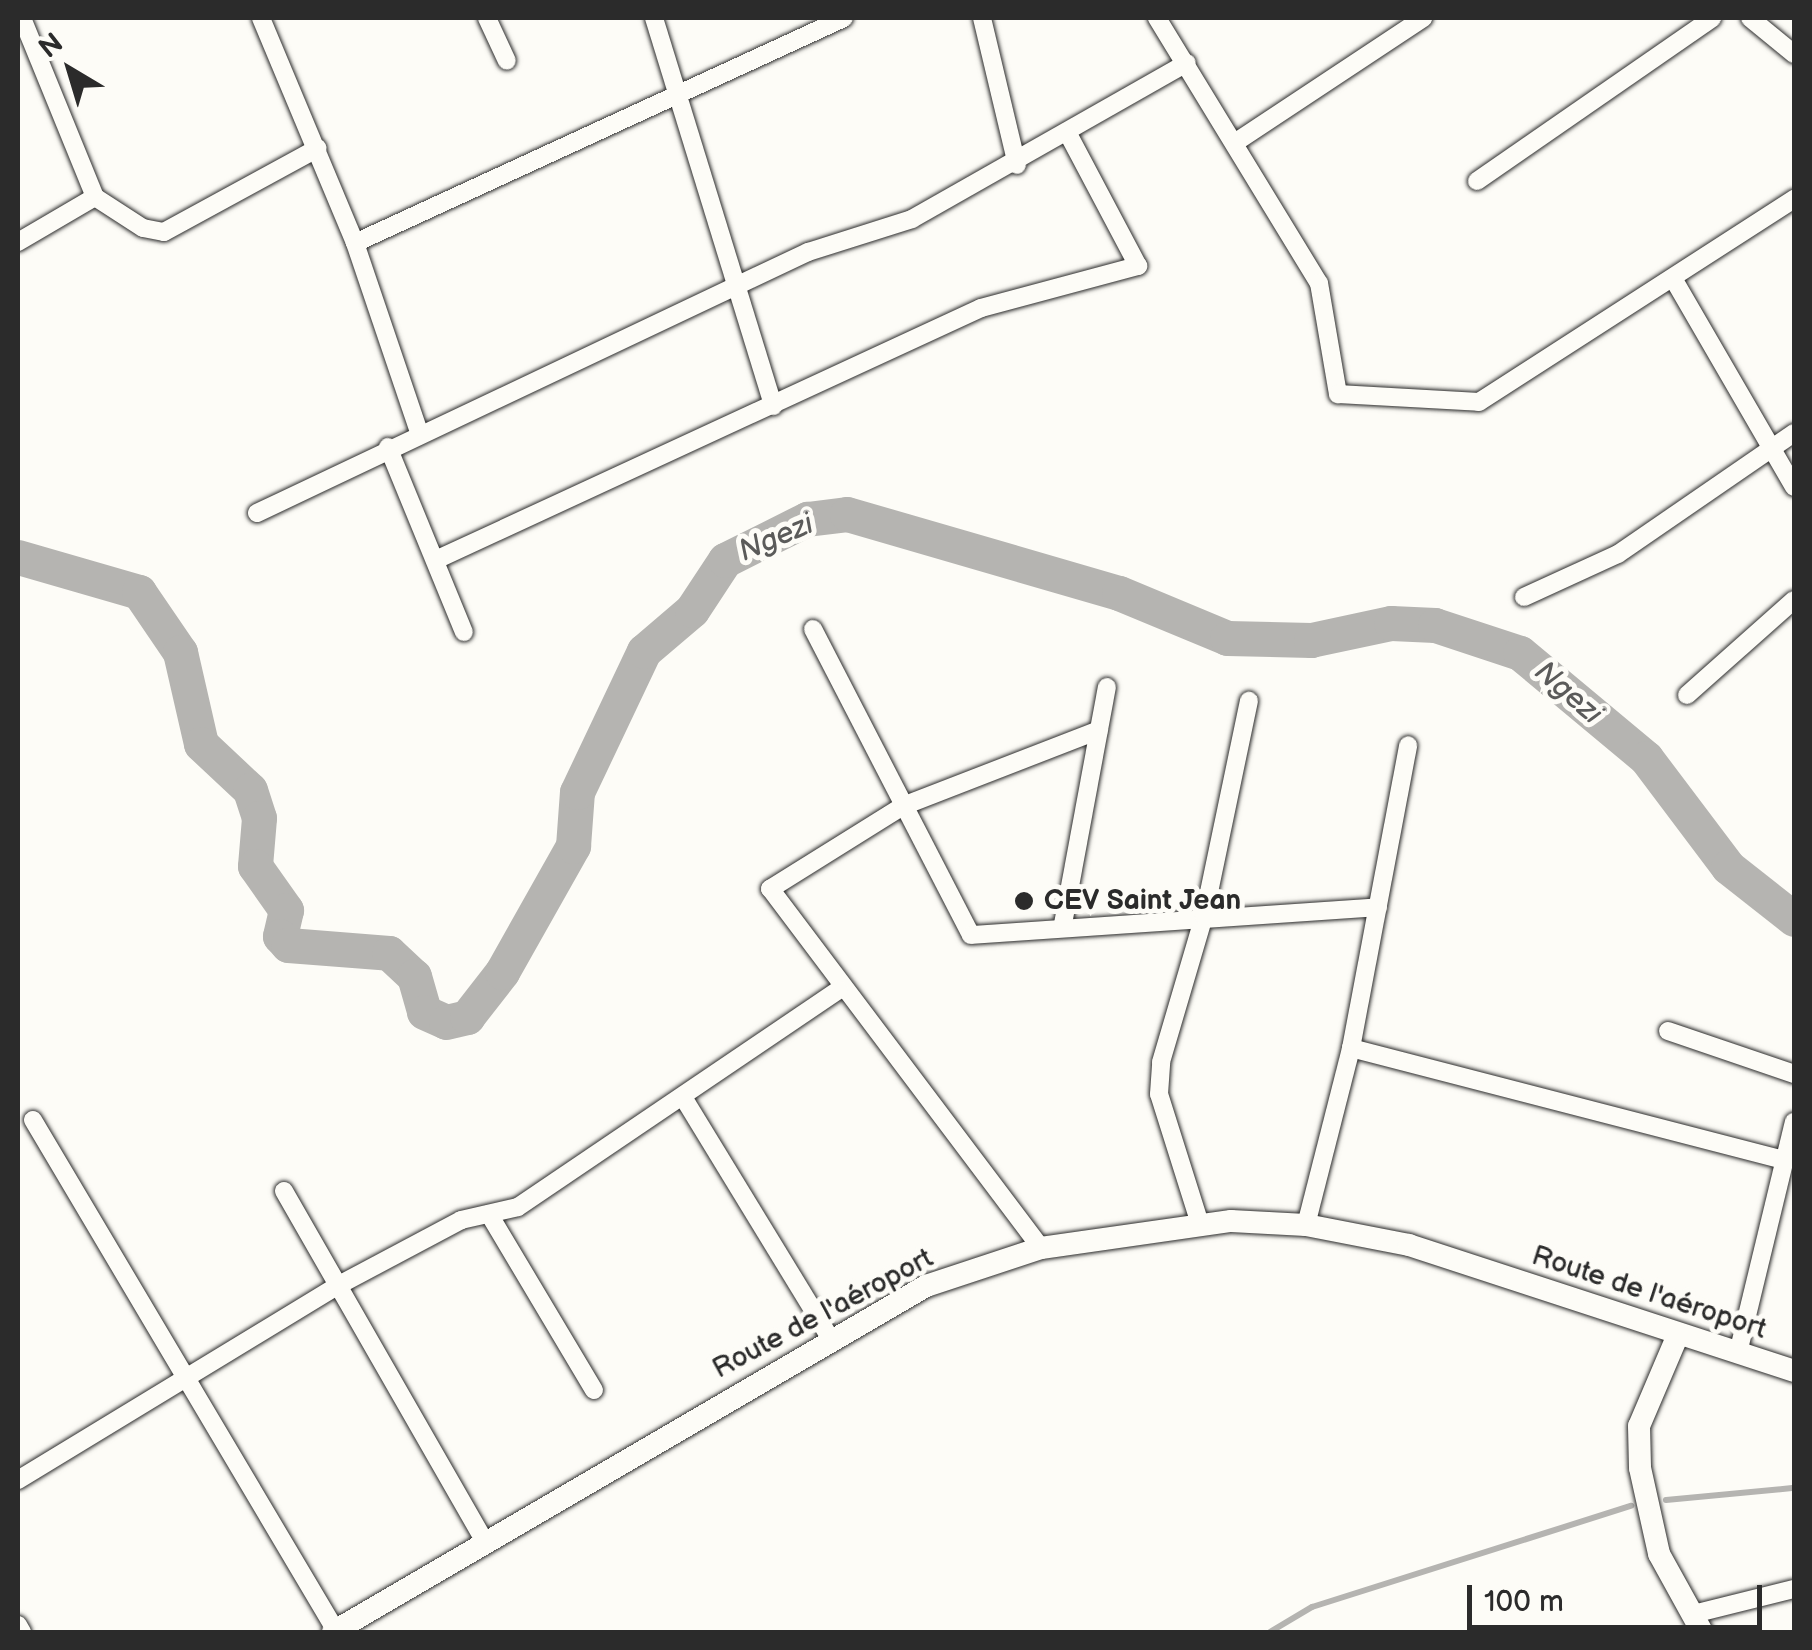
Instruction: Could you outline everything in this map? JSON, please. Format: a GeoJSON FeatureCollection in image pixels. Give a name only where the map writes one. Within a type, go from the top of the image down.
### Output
{"type":"FeatureCollection","features":[{"type":"Feature","properties":{"kind":"street"},"geometry":{"type":"LineString","coordinates":[[22,18],[95,197],[164,232],[318,148]]}},
{"type":"Feature","properties":{"kind":"street"},"geometry":{"type":"LineString","coordinates":[[261,18],[355,243],[419,432]]}},
{"type":"Feature","properties":{"kind":"street"},"geometry":{"type":"LineString","coordinates":[[487,18],[508,61]]}},
{"type":"Feature","properties":{"kind":"street"},"geometry":{"type":"LineString","coordinates":[[654,18],[772,406]]}},
{"type":"Feature","properties":{"kind":"street"},"geometry":{"type":"LineString","coordinates":[[355,243],[676,100],[844,18]]}},
{"type":"Feature","properties":{"kind":"street"},"geometry":{"type":"LineString","coordinates":[[982,18],[1017,165]]}},
{"type":"Feature","properties":{"kind":"street"},"geometry":{"type":"LineString","coordinates":[[1157,18],[1239,140],[1318,283],[1338,394],[1479,402],[1674,280],[1794,198]]}},
{"type":"Feature","properties":{"kind":"street"},"geometry":{"type":"LineString","coordinates":[[1239,140],[1423,18]]}},
{"type":"Feature","properties":{"kind":"street"},"geometry":{"type":"LineString","coordinates":[[1478,181],[1712,18]]}},
{"type":"Feature","properties":{"kind":"street"},"geometry":{"type":"LineString","coordinates":[[1750,18],[1794,54]]}},
{"type":"Feature","properties":{"kind":"street"},"geometry":{"type":"LineString","coordinates":[[257,512],[419,432],[734,288],[1017,165],[1187,62]]}},
{"type":"Feature","properties":{"kind":"street"},"geometry":{"type":"LineString","coordinates":[[440,558],[981,308],[1138,266],[1068,134]]}},
{"type":"Feature","properties":{"kind":"street"},"geometry":{"type":"LineString","coordinates":[[18,242],[95,197]]}},
{"type":"Feature","properties":{"kind":"street"},"geometry":{"type":"LineString","coordinates":[[1674,280],[1794,488]]}},
{"type":"Feature","properties":{"kind":"street"},"geometry":{"type":"LineString","coordinates":[[1524,597],[1618,554],[1794,433]]}},
{"type":"Feature","properties":{"kind":"street"},"geometry":{"type":"LineString","coordinates":[[388,447],[440,558],[464,632]]}},
{"type":"Feature","properties":{"kind":"street"},"geometry":{"type":"LineString","coordinates":[[1687,695],[1794,600]]}},
{"type":"Feature","properties":{"kind":"street"},"geometry":{"type":"LineString","coordinates":[[813,628],[971,934],[1063,924],[1378,907]]}},
{"type":"Feature","properties":{"kind":"street"},"geometry":{"type":"LineString","coordinates":[[1063,924],[1107,687]]}},
{"type":"Feature","properties":{"kind":"street"},"geometry":{"type":"LineString","coordinates":[[1200,1224],[1160,1094],[1204,916],[1249,700]]}},
{"type":"Feature","properties":{"kind":"street"},"geometry":{"type":"LineString","coordinates":[[1041,1248],[839,990],[770,889],[903,806],[1099,730]]}},
{"type":"Feature","properties":{"kind":"street"},"geometry":{"type":"LineString","coordinates":[[1306,1225],[1351,1048],[1408,745]]}},
{"type":"Feature","properties":{"kind":"street"},"geometry":{"type":"LineString","coordinates":[[18,1480],[339,1285],[489,1214],[518,1207],[839,990]]}},
{"type":"Feature","properties":{"kind":"street"},"geometry":{"type":"LineString","coordinates":[[1668,1031],[1794,1074]]}},
{"type":"Feature","properties":{"kind":"street"},"geometry":{"type":"LineString","coordinates":[[1351,1048],[1785,1160]]}},
{"type":"Feature","properties":{"kind":"street"},"geometry":{"type":"LineString","coordinates":[[683,1097],[830,1338]]}},
{"type":"Feature","properties":{"kind":"street"},"geometry":{"type":"LineString","coordinates":[[33,1120],[334,1632]]}},
{"type":"Feature","properties":{"kind":"street"},"geometry":{"type":"LineString","coordinates":[[1738,1352],[1794,1122]]}},
{"type":"Feature","properties":{"kind":"street"},"geometry":{"type":"LineString","coordinates":[[284,1191],[486,1542]]}},
{"type":"Feature","properties":{"kind":"street"},"geometry":{"type":"LineString","coordinates":[[489,1214],[594,1390]]}},
{"type":"Feature","properties":{"kind":"street","name":"Route de l'aéroport"},"geometry":{"type":"LineString","coordinates":[[334,1632],[830,1338],[926,1286],[1041,1248],[1200,1224],[1306,1225],[1409,1246],[1794,1371]]}},
{"type":"Feature","properties":{"kind":"street"},"geometry":{"type":"LineString","coordinates":[[1678,1336],[1640,1426],[1640,1468],[1659,1554],[1698,1623],[1794,1589]]}},
{"type":"Feature","properties":{"kind":"street"},"geometry":{"type":"LineString","coordinates":[[18,1625],[22,1632]]}},
{"type":"Feature","properties":{"kind":"waterway","name":"Ngezi"},"geometry":{"type":"LineString","coordinates":[[18,557],[139,592],[180,652],[201,744],[250,790],[259,818],[255,866],[286,910],[280,936],[288,945],[389,953],[414,976],[424,1012],[446,1022],[467,1017],[502,972],[573,846],[577,792],[644,651],[692,610],[725,560],[807,519],[847,514],[1119,593],[1227,638],[1311,640],[1391,623],[1435,625],[1520,653],[1646,758],[1728,867],[1794,919]]}},
{"type":"Feature","properties":{"kind":"waterway"},"geometry":{"type":"LineString","coordinates":[[1666,1500],[1794,1488]]}},
{"type":"Feature","properties":{"kind":"waterway"},"geometry":{"type":"LineString","coordinates":[[1270,1632],[1312,1607],[1631,1506]]}},
{"type":"Feature","properties":{"kind":"place","name":"CEV Saint Jean"},"geometry":{"type":"Point","coordinates":[1024,901]}}]}
